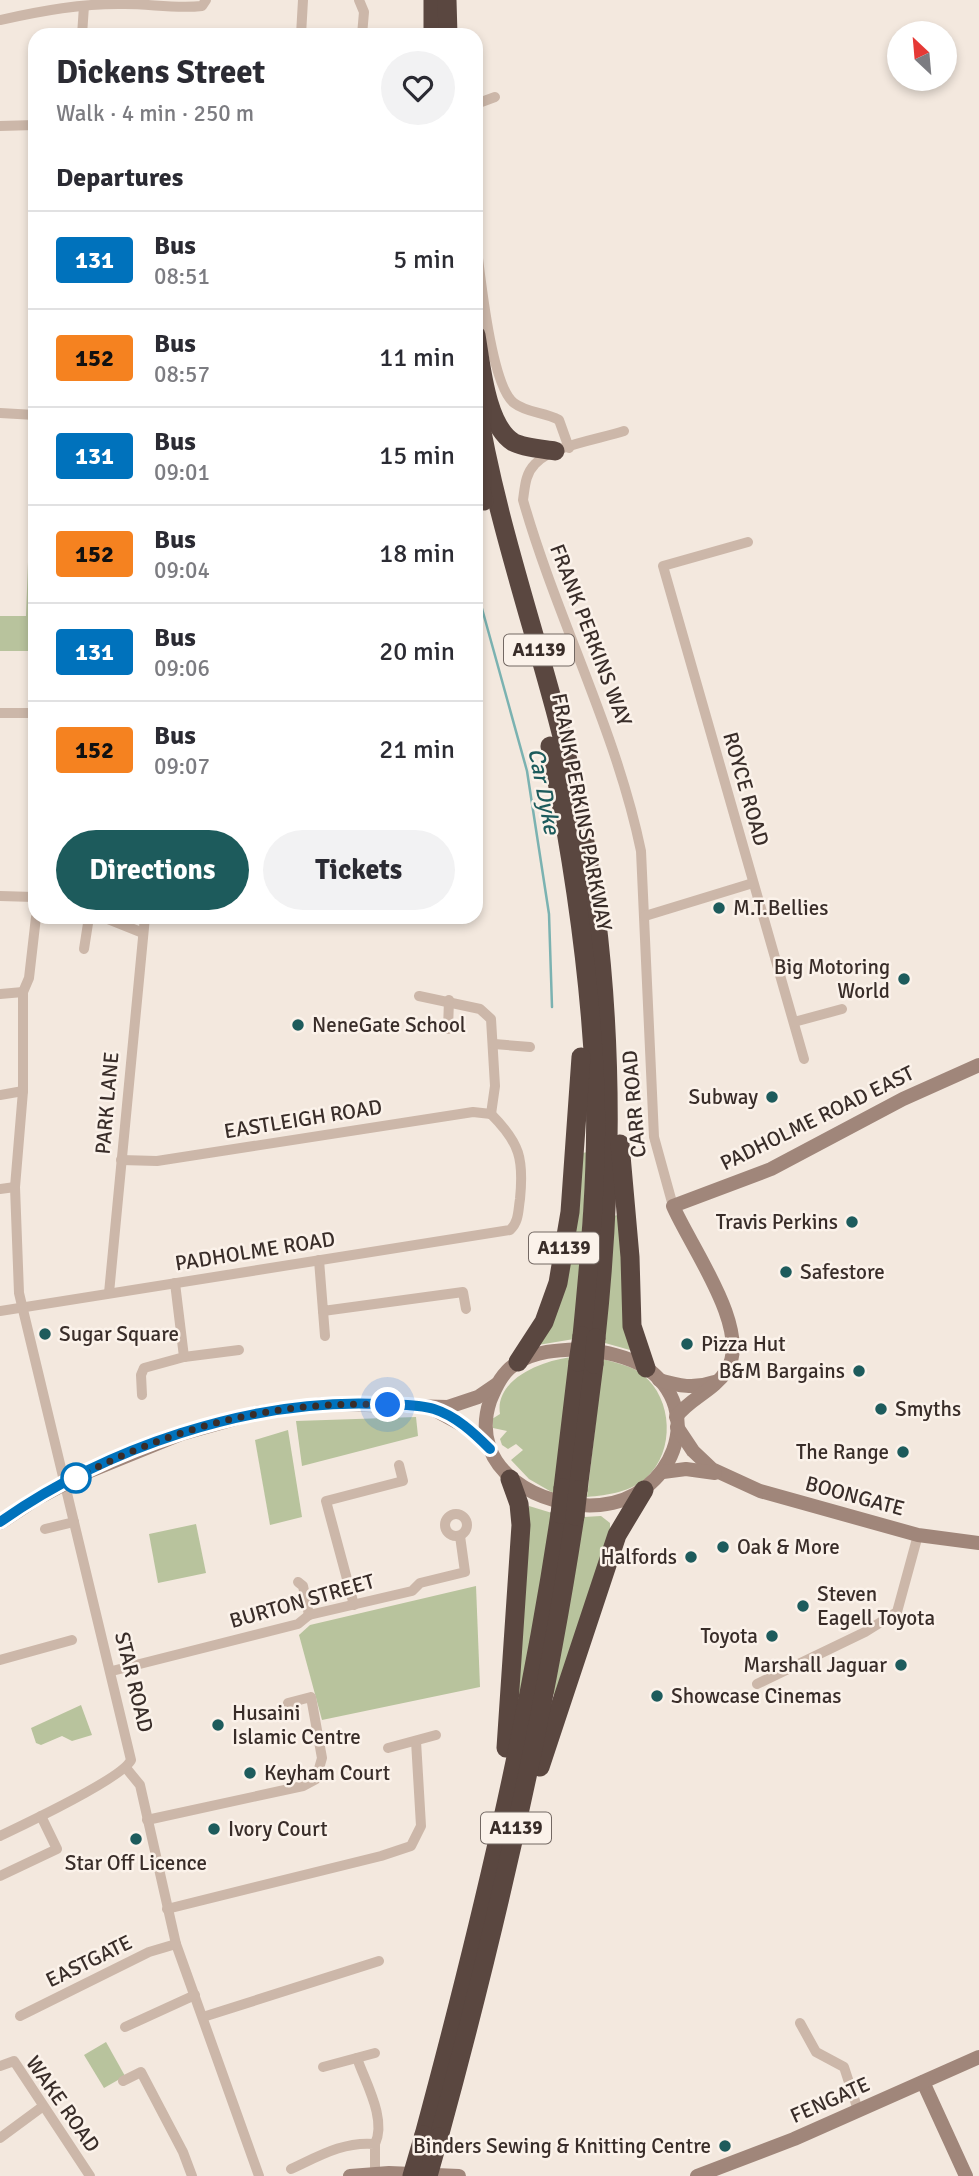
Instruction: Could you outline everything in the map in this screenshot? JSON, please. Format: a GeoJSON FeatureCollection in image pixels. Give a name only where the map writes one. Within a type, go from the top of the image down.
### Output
{"type":"FeatureCollection","features":[{"type":"Feature","properties":{"kind":"highway"},"geometry":{"type":"LineString","coordinates":[[433,0],[433,28]]}},
{"type":"Feature","properties":{"kind":"highway"},"geometry":{"type":"LineString","coordinates":[[447,0],[448,28]]}},
{"type":"Feature","properties":{"kind":"highway"},"geometry":{"type":"LineString","coordinates":[[483,372],[488,399],[505,435],[514,443],[562,450]]}},
{"type":"Feature","properties":{"kind":"highway","name":"FRANK PERKINS PARKWAY"},"geometry":{"type":"LineString","coordinates":[[483,432],[500,515],[551,691],[579,810],[594,904],[608,1060],[617,1095],[600,1141]]}},
{"type":"Feature","properties":{"kind":"highway","name":"FRANK PERKINS PARKWAY"},"geometry":{"type":"LineString","coordinates":[[483,496],[550,741],[569,842],[588,992],[600,1141],[589,1337],[567,1515]]}},
{"type":"Feature","properties":{"kind":"highway","name":"A1139"},"geometry":{"type":"LineString","coordinates":[[518,1362],[544,1322],[558,1283],[570,1212],[600,1141]]}},
{"type":"Feature","properties":{"kind":"highway","name":"A1139"},"geometry":{"type":"LineString","coordinates":[[600,1141],[630,1257],[632,1326],[653,1374]]}},
{"type":"Feature","properties":{"kind":"highway","name":"A1139"},"geometry":{"type":"LineString","coordinates":[[502,1811],[521,1525],[519,1504],[510,1479]]}},
{"type":"Feature","properties":{"kind":"highway","name":"A1139"},"geometry":{"type":"LineString","coordinates":[[412,2176],[431,2136],[510,1860],[617,1535],[644,1490]]}},
{"type":"Feature","properties":{"kind":"highway","name":"A1139"},"geometry":{"type":"LineString","coordinates":[[510,1860],[557,1634],[567,1515]]}},
{"type":"Feature","properties":{"kind":"highway","name":"A1139"},"geometry":{"type":"LineString","coordinates":[[428,2176],[431,2136],[452,2030],[567,1515]]}},
{"type":"Feature","properties":{"kind":"street"},"geometry":{"type":"LineString","coordinates":[[0,20],[84,6],[124,4],[188,8],[202,6],[206,0]]}},
{"type":"Feature","properties":{"kind":"street"},"geometry":{"type":"LineString","coordinates":[[301,28],[303,0]]}},
{"type":"Feature","properties":{"kind":"street"},"geometry":{"type":"LineString","coordinates":[[359,0],[364,12],[363,28]]}},
{"type":"Feature","properties":{"kind":"street"},"geometry":{"type":"LineString","coordinates":[[82,28],[84,6]]}},
{"type":"Feature","properties":{"kind":"street"},"geometry":{"type":"LineString","coordinates":[[483,101],[495,97]]}},
{"type":"Feature","properties":{"kind":"street"},"geometry":{"type":"LineString","coordinates":[[0,126],[28,125]]}},
{"type":"Feature","properties":{"kind":"street"},"geometry":{"type":"LineString","coordinates":[[483,293],[489,336],[502,385],[511,402],[525,410],[547,414],[559,420],[562,450]]}},
{"type":"Feature","properties":{"kind":"street"},"geometry":{"type":"LineString","coordinates":[[0,413],[28,415]]}},
{"type":"Feature","properties":{"kind":"street","name":"FRANK PERKINS WAY"},"geometry":{"type":"LineString","coordinates":[[624,431],[562,450],[535,463],[525,479],[523,500],[569,639],[608,733],[633,810],[641,851],[645,916]]}},
{"type":"Feature","properties":{"kind":"street","name":"ROYCE ROAD"},"geometry":{"type":"LineString","coordinates":[[748,542],[663,566],[804,1059]]}},
{"type":"Feature","properties":{"kind":"street"},"geometry":{"type":"LineString","coordinates":[[0,713],[28,712]]}},
{"type":"Feature","properties":{"kind":"street"},"geometry":{"type":"LineString","coordinates":[[645,916],[753,883]]}},
{"type":"Feature","properties":{"kind":"street"},"geometry":{"type":"LineString","coordinates":[[0,896],[28,894]]}},
{"type":"Feature","properties":{"kind":"street","name":"CARR ROAD"},"geometry":{"type":"LineString","coordinates":[[645,916],[654,1137],[673,1206],[723,1305],[733,1334],[733,1359],[711,1390],[689,1402],[676,1422]]}},
{"type":"Feature","properties":{"kind":"street","name":"STAR ROAD"},"geometry":{"type":"LineString","coordinates":[[35,924],[29,978],[23,992],[23,1091],[15,1186],[22,1308],[131,1754],[126,1768],[139,1785],[176,1944],[259,2176]]}},
{"type":"Feature","properties":{"kind":"street"},"geometry":{"type":"LineString","coordinates":[[85,949],[88,924]]}},
{"type":"Feature","properties":{"kind":"street"},"geometry":{"type":"LineString","coordinates":[[120,924],[143,933]]}},
{"type":"Feature","properties":{"kind":"street","name":"PARK LANE"},"geometry":{"type":"LineString","coordinates":[[109,1293],[144,924]]}},
{"type":"Feature","properties":{"kind":"street"},"geometry":{"type":"LineString","coordinates":[[0,994],[23,992]]}},
{"type":"Feature","properties":{"kind":"street"},"geometry":{"type":"LineString","coordinates":[[419,996],[449,1000],[480,1009],[491,1018],[495,1086],[491,1114]]}},
{"type":"Feature","properties":{"kind":"street"},"geometry":{"type":"LineString","coordinates":[[448,1029],[449,1000]]}},
{"type":"Feature","properties":{"kind":"street"},"geometry":{"type":"LineString","coordinates":[[794,1022],[842,1009]]}},
{"type":"Feature","properties":{"kind":"street"},"geometry":{"type":"LineString","coordinates":[[494,1044],[530,1047]]}},
{"type":"Feature","properties":{"kind":"street","name":"PADHOLME ROAD EAST"},"geometry":{"type":"LineString","coordinates":[[673,1206],[771,1169],[903,1099],[979,1065]]}},
{"type":"Feature","properties":{"kind":"street"},"geometry":{"type":"LineString","coordinates":[[0,1095],[23,1091]]}},
{"type":"Feature","properties":{"kind":"street","name":"EASTLEIGH ROAD"},"geometry":{"type":"LineString","coordinates":[[121,1160],[157,1161],[473,1112],[491,1114]]}},
{"type":"Feature","properties":{"kind":"street","name":"PADHOLME ROAD"},"geometry":{"type":"LineString","coordinates":[[0,1311],[502,1233],[514,1226],[523,1163],[507,1130],[491,1114]]}},
{"type":"Feature","properties":{"kind":"street"},"geometry":{"type":"LineString","coordinates":[[0,1189],[15,1186]]}},
{"type":"Feature","properties":{"kind":"street"},"geometry":{"type":"LineString","coordinates":[[319,1260],[325,1336]]}},
{"type":"Feature","properties":{"kind":"street"},"geometry":{"type":"LineString","coordinates":[[175,1283],[184,1357]]}},
{"type":"Feature","properties":{"kind":"street"},"geometry":{"type":"LineString","coordinates":[[323,1311],[463,1292],[466,1308]]}},
{"type":"Feature","properties":{"kind":"street"},"geometry":{"type":"LineString","coordinates":[[0,1522],[85,1473],[181,1434],[256,1413],[325,1404],[433,1409],[463,1403],[497,1384],[518,1362],[542,1352],[584,1349],[621,1357],[653,1374],[699,1387],[719,1380]]}},
{"type":"Feature","properties":{"kind":"street"},"geometry":{"type":"LineString","coordinates":[[142,1395],[141,1375],[144,1368],[184,1357],[239,1350]]}},
{"type":"Feature","properties":{"kind":"street"},"geometry":{"type":"LineString","coordinates":[[433,1409],[466,1427],[490,1449],[510,1479],[538,1496],[568,1504],[614,1503],[644,1490],[663,1472],[675,1447],[676,1422],[653,1374]]}},
{"type":"Feature","properties":{"kind":"street"},"geometry":{"type":"LineString","coordinates":[[490,1449],[487,1422],[497,1384]]}},
{"type":"Feature","properties":{"kind":"street","name":"BOONGATE"},"geometry":{"type":"LineString","coordinates":[[676,1422],[698,1457],[723,1476]]}},
{"type":"Feature","properties":{"kind":"street"},"geometry":{"type":"LineString","coordinates":[[354,1605],[321,1501],[403,1482],[399,1465]]}},
{"type":"Feature","properties":{"kind":"street","name":"BOONGATE"},"geometry":{"type":"LineString","coordinates":[[663,1472],[686,1469],[723,1476],[760,1491],[918,1535],[979,1543]]}},
{"type":"Feature","properties":{"kind":"street"},"geometry":{"type":"LineString","coordinates":[[45,1529],[74,1522]]}},
{"type":"Feature","properties":{"kind":"street"},"geometry":{"type":"LineString","coordinates":[[757,1684],[865,1632],[897,1612],[918,1535]]}},
{"type":"Feature","properties":{"kind":"street","name":"BURTON STREET"},"geometry":{"type":"LineString","coordinates":[[112,1671],[298,1624],[309,1615],[411,1591],[420,1584],[465,1572],[460,1536]]}},
{"type":"Feature","properties":{"kind":"street"},"geometry":{"type":"LineString","coordinates":[[298,1582],[303,1586],[309,1615]]}},
{"type":"Feature","properties":{"kind":"street"},"geometry":{"type":"LineString","coordinates":[[47,1633],[51,1646]]}},
{"type":"Feature","properties":{"kind":"street"},"geometry":{"type":"LineString","coordinates":[[0,1660],[72,1640]]}},
{"type":"Feature","properties":{"kind":"street"},"geometry":{"type":"LineString","coordinates":[[147,1820],[176,1816],[309,1784],[316,1779],[321,1765],[311,1740],[311,1696],[288,1703]]}},
{"type":"Feature","properties":{"kind":"street"},"geometry":{"type":"LineString","coordinates":[[388,1748],[436,1735]]}},
{"type":"Feature","properties":{"kind":"street"},"geometry":{"type":"LineString","coordinates":[[167,1909],[381,1856],[411,1846],[421,1826],[416,1741]]}},
{"type":"Feature","properties":{"kind":"street"},"geometry":{"type":"LineString","coordinates":[[0,1836],[126,1768]]}},
{"type":"Feature","properties":{"kind":"street"},"geometry":{"type":"LineString","coordinates":[[0,1877],[57,1849],[41,1816]]}},
{"type":"Feature","properties":{"kind":"street","name":"EASTGATE"},"geometry":{"type":"LineString","coordinates":[[20,2016],[149,1952],[176,1944]]}},
{"type":"Feature","properties":{"kind":"street"},"geometry":{"type":"LineString","coordinates":[[202,2017],[379,1961]]}},
{"type":"Feature","properties":{"kind":"street"},"geometry":{"type":"LineString","coordinates":[[125,2026],[195,1996]]}},
{"type":"Feature","properties":{"kind":"street"},"geometry":{"type":"LineString","coordinates":[[800,2023],[816,2052],[844,2067],[858,2110]]}},
{"type":"Feature","properties":{"kind":"street"},"geometry":{"type":"LineString","coordinates":[[330,2069],[375,2053]]}},
{"type":"Feature","properties":{"kind":"street","name":"FENGATE"},"geometry":{"type":"LineString","coordinates":[[697,2176],[979,2057]]}},
{"type":"Feature","properties":{"kind":"street"},"geometry":{"type":"LineString","coordinates":[[357,2058],[376,2113],[379,2136],[375,2144],[375,2174]]}},
{"type":"Feature","properties":{"kind":"street","name":"WAKE ROAD"},"geometry":{"type":"LineString","coordinates":[[0,2066],[14,2062],[90,2176]]}},
{"type":"Feature","properties":{"kind":"street"},"geometry":{"type":"LineString","coordinates":[[123,2081],[141,2072],[183,2152],[192,2176]]}},
{"type":"Feature","properties":{"kind":"street"},"geometry":{"type":"LineString","coordinates":[[923,2082],[966,2176]]}},
{"type":"Feature","properties":{"kind":"street"},"geometry":{"type":"LineString","coordinates":[[0,2138],[42,2107]]}},
{"type":"Feature","properties":{"kind":"street"},"geometry":{"type":"LineString","coordinates":[[291,2169],[347,2144],[375,2144]]}},
{"type":"Feature","properties":{"kind":"street"},"geometry":{"type":"LineString","coordinates":[[350,2176],[459,2176]]}},
{"type":"Feature","properties":{"kind":"green space"},"geometry":{"type":"Polygon","coordinates":[[[28,562],[28,651],[0,651],[0,616],[26,616],[28,562]]]}},
{"type":"Feature","properties":{"kind":"green space"},"geometry":{"type":"Polygon","coordinates":[[[588,1152],[574,1339],[538,1345],[582,1153],[588,1152]]]}},
{"type":"Feature","properties":{"kind":"green space"},"geometry":{"type":"Polygon","coordinates":[[[619,1215],[630,1350],[605,1343],[612,1216],[619,1215]]]}},
{"type":"Feature","properties":{"kind":"green space"},"geometry":{"type":"Polygon","coordinates":[[[572,1357],[555,1494],[529,1479],[511,1460],[523,1450],[516,1444],[508,1449],[502,1445],[500,1439],[507,1431],[493,1428],[492,1419],[500,1414],[500,1401],[513,1381],[536,1367],[572,1357]]]}},
{"type":"Feature","properties":{"kind":"green space"},"geometry":{"type":"Polygon","coordinates":[[[603,1359],[634,1369],[653,1385],[665,1411],[666,1440],[656,1466],[641,1482],[619,1492],[587,1497],[603,1359]]]}},
{"type":"Feature","properties":{"kind":"green space"},"geometry":{"type":"Polygon","coordinates":[[[416,1417],[418,1436],[302,1466],[296,1421],[416,1417]]]}},
{"type":"Feature","properties":{"kind":"green space"},"geometry":{"type":"Polygon","coordinates":[[[288,1430],[302,1517],[270,1525],[255,1440],[288,1430]]]}},
{"type":"Feature","properties":{"kind":"green space"},"geometry":{"type":"Polygon","coordinates":[[[529,1506],[552,1513],[523,1695],[517,1694],[529,1506]]]}},
{"type":"Feature","properties":{"kind":"green space"},"geometry":{"type":"Polygon","coordinates":[[[601,1516],[610,1523],[610,1531],[558,1695],[551,1694],[584,1517],[601,1516]]]}},
{"type":"Feature","properties":{"kind":"green space"},"geometry":{"type":"Polygon","coordinates":[[[196,1524],[206,1573],[158,1583],[149,1534],[196,1524]]]}},
{"type":"Feature","properties":{"kind":"green space"},"geometry":{"type":"Polygon","coordinates":[[[476,1586],[480,1687],[322,1720],[299,1635],[310,1625],[476,1586]]]}},
{"type":"Feature","properties":{"kind":"green space"},"geometry":{"type":"Polygon","coordinates":[[[81,1705],[92,1735],[72,1741],[62,1736],[41,1745],[36,1743],[31,1728],[81,1705]]]}},
{"type":"Feature","properties":{"kind":"green space"},"geometry":{"type":"Polygon","coordinates":[[[106,2042],[125,2076],[104,2088],[84,2055],[106,2042]]]}},
{"type":"Feature","properties":{"kind":"waterway","name":"Car Dyke"},"geometry":{"type":"LineString","coordinates":[[483,612],[527,771],[549,914],[552,1007]]}},
{"type":"Feature","properties":{"kind":"bus line","name":"131"},"geometry":{"type":"LineString","coordinates":[[0,1522],[85,1473],[132,1453],[208,1425],[277,1409],[325,1404],[371,1404],[433,1409],[466,1427],[490,1449]]}},
{"type":"Feature","properties":{"kind":"place","name":"M.T.Bellies"},"geometry":{"type":"Point","coordinates":[719,908]}},
{"type":"Feature","properties":{"kind":"place","name":"Big Motoring World"},"geometry":{"type":"Point","coordinates":[904,979]}},
{"type":"Feature","properties":{"kind":"place","name":"NeneGate School"},"geometry":{"type":"Point","coordinates":[298,1025]}},
{"type":"Feature","properties":{"kind":"place","name":"Subway"},"geometry":{"type":"Point","coordinates":[772,1097]}},
{"type":"Feature","properties":{"kind":"place","name":"Travis Perkins"},"geometry":{"type":"Point","coordinates":[852,1222]}},
{"type":"Feature","properties":{"kind":"place","name":"Safestore"},"geometry":{"type":"Point","coordinates":[786,1272]}},
{"type":"Feature","properties":{"kind":"place","name":"Sugar Square"},"geometry":{"type":"Point","coordinates":[45,1334]}},
{"type":"Feature","properties":{"kind":"place","name":"Pizza Hut"},"geometry":{"type":"Point","coordinates":[687,1344]}},
{"type":"Feature","properties":{"kind":"place","name":"B&M Bargains"},"geometry":{"type":"Point","coordinates":[859,1371]}},
{"type":"Feature","properties":{"kind":"place","name":"Smyths"},"geometry":{"type":"Point","coordinates":[881,1409]}},
{"type":"Feature","properties":{"kind":"place","name":"The Range"},"geometry":{"type":"Point","coordinates":[903,1452]}},
{"type":"Feature","properties":{"kind":"place","name":"Oak & More"},"geometry":{"type":"Point","coordinates":[723,1547]}},
{"type":"Feature","properties":{"kind":"place","name":"Halfords"},"geometry":{"type":"Point","coordinates":[691,1557]}},
{"type":"Feature","properties":{"kind":"place","name":"Steven Eagell Toyota"},"geometry":{"type":"Point","coordinates":[803,1606]}},
{"type":"Feature","properties":{"kind":"place","name":"Toyota"},"geometry":{"type":"Point","coordinates":[772,1636]}},
{"type":"Feature","properties":{"kind":"place","name":"Marshall Jaguar"},"geometry":{"type":"Point","coordinates":[901,1665]}},
{"type":"Feature","properties":{"kind":"place","name":"Showcase Cinemas"},"geometry":{"type":"Point","coordinates":[657,1696]}},
{"type":"Feature","properties":{"kind":"place","name":"Husaini Islamic Centre"},"geometry":{"type":"Point","coordinates":[218,1725]}},
{"type":"Feature","properties":{"kind":"place","name":"Keyham Court"},"geometry":{"type":"Point","coordinates":[250,1773]}},
{"type":"Feature","properties":{"kind":"place","name":"Ivory Court"},"geometry":{"type":"Point","coordinates":[214,1829]}},
{"type":"Feature","properties":{"kind":"place","name":"Star Off Licence"},"geometry":{"type":"Point","coordinates":[136,1839]}},
{"type":"Feature","properties":{"kind":"place","name":"Binders Sewing & Knitting Centre"},"geometry":{"type":"Point","coordinates":[725,2146]}},
{"type":"Feature","properties":{"kind":"route"},"geometry":{"type":"LineString","coordinates":[[76,1478],[181,1434],[234,1418],[298,1406],[388,1405]]}}]}
